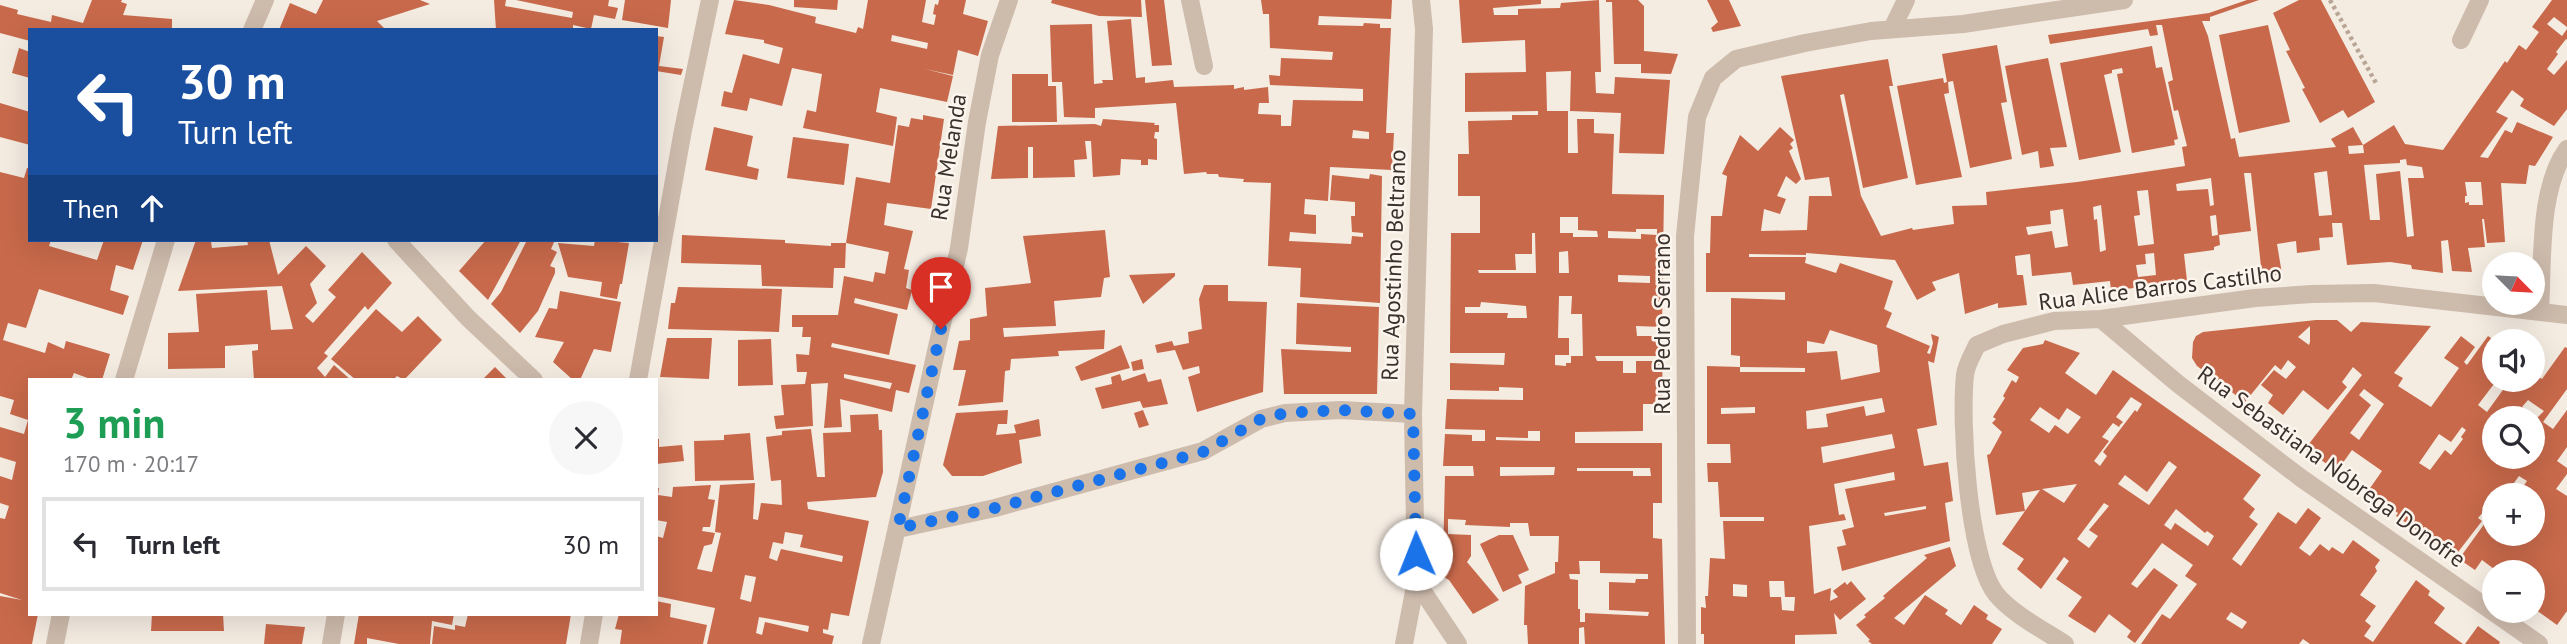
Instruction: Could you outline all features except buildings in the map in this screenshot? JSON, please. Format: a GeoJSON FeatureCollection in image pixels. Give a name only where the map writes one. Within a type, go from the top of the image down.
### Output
{"type":"FeatureCollection","features":[{"type":"Feature","properties":{"kind":"street"},"geometry":{"type":"LineString","coordinates":[[253,28],[264,0]]}},
{"type":"Feature","properties":{"kind":"street"},"geometry":{"type":"LineString","coordinates":[[638,378],[678,155],[710,0]]}},
{"type":"Feature","properties":{"kind":"street","name":"Rua Melanda"},"geometry":{"type":"LineString","coordinates":[[871,644],[959,247],[977,122],[990,55],[1009,0]]}},
{"type":"Feature","properties":{"kind":"street"},"geometry":{"type":"LineString","coordinates":[[1190,0],[1203,66]]}},
{"type":"Feature","properties":{"kind":"street","name":"Rua Agostinho Beltrano"},"geometry":{"type":"LineString","coordinates":[[1404,644],[1416,582],[1413,414],[1424,29],[1421,0]]}},
{"type":"Feature","properties":{"kind":"street"},"geometry":{"type":"LineString","coordinates":[[1892,29],[1906,0]]}},
{"type":"Feature","properties":{"kind":"street","name":"Rua Pedro Serrano"},"geometry":{"type":"LineString","coordinates":[[1687,644],[1685,236],[1697,117],[1713,78],[1736,59],[1775,49],[1892,29],[1963,24],[2124,0]]}},
{"type":"Feature","properties":{"kind":"street"},"geometry":{"type":"LineString","coordinates":[[2461,40],[2480,0]]}},
{"type":"Feature","properties":{"kind":"street"},"geometry":{"type":"LineString","coordinates":[[2544,252],[2547,196],[2553,173],[2567,149]]}},
{"type":"Feature","properties":{"kind":"street"},"geometry":{"type":"LineString","coordinates":[[125,378],[165,242]]}},
{"type":"Feature","properties":{"kind":"street"},"geometry":{"type":"LineString","coordinates":[[398,242],[468,318],[532,378]]}},
{"type":"Feature","properties":{"kind":"street","name":"Rua Alice Barros Castilho"},"geometry":{"type":"LineString","coordinates":[[2066,644],[1997,596],[1983,574],[1970,508],[1965,441],[1965,372],[1977,345],[2003,334],[2054,321],[2101,319],[2255,298],[2374,293],[2482,305]]}},
{"type":"Feature","properties":{"kind":"street","name":"Rua Alice Barros Castilho"},"geometry":{"type":"LineString","coordinates":[[2545,312],[2567,315]]}},
{"type":"Feature","properties":{"kind":"street","name":"Rua Sebastiana Nóbrega Donofre"},"geometry":{"type":"LineString","coordinates":[[2101,319],[2177,383],[2301,478],[2539,644]]}},
{"type":"Feature","properties":{"kind":"street"},"geometry":{"type":"LineString","coordinates":[[898,528],[984,510],[1203,452],[1261,419],[1285,413],[1340,410],[1413,414]]}},
{"type":"Feature","properties":{"kind":"street"},"geometry":{"type":"LineString","coordinates":[[1416,582],[1458,644]]}},
{"type":"Feature","properties":{"kind":"street"},"geometry":{"type":"LineString","coordinates":[[55,644],[61,616]]}},
{"type":"Feature","properties":{"kind":"street"},"geometry":{"type":"LineString","coordinates":[[331,644],[335,616]]}},
{"type":"Feature","properties":{"kind":"street"},"geometry":{"type":"LineString","coordinates":[[589,644],[594,616]]}},
{"type":"Feature","properties":{"kind":"path"},"geometry":{"type":"LineString","coordinates":[[2330,0],[2376,83]]}},
{"type":"Feature","properties":{"kind":"route"},"geometry":{"type":"LineString","coordinates":[[941,329],[898,528],[995,508],[1203,452],[1261,419],[1285,413],[1340,410],[1413,414],[1416,554]]}}]}
